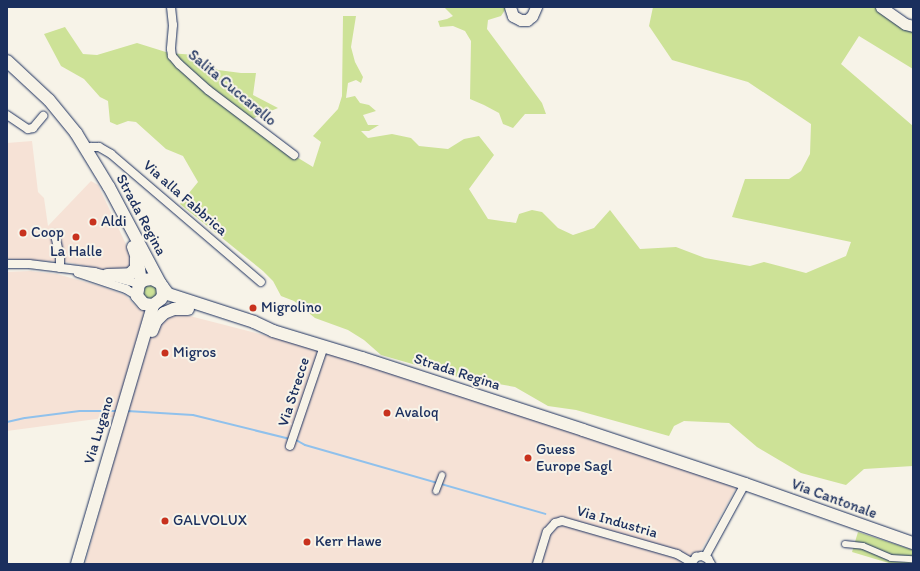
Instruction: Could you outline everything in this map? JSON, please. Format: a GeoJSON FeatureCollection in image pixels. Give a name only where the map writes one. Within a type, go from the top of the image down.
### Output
{"type":"FeatureCollection","features":[{"type":"Feature","properties":{"kind":"main road","name":"Strada Regina"},"geometry":{"type":"LineString","coordinates":[[7,61],[62,114],[87,150],[161,285],[168,294],[254,322],[273,331],[520,409],[745,484]]}},
{"type":"Feature","properties":{"kind":"main road","name":"Strada Regina"},"geometry":{"type":"LineString","coordinates":[[94,163],[104,189],[135,252],[140,269],[140,283],[148,302]]}},
{"type":"Feature","properties":{"kind":"main road"},"geometry":{"type":"LineString","coordinates":[[109,188],[123,205],[154,263],[169,285],[183,294],[226,313]]}},
{"type":"Feature","properties":{"kind":"main road"},"geometry":{"type":"LineString","coordinates":[[107,275],[124,276],[132,272],[136,265],[135,252]]}},
{"type":"Feature","properties":{"kind":"main road"},"geometry":{"type":"LineString","coordinates":[[120,411],[148,302],[163,295],[161,285],[148,278],[140,283]]}},
{"type":"Feature","properties":{"kind":"main road"},"geometry":{"type":"LineString","coordinates":[[148,302],[188,309],[252,327],[273,331]]}},
{"type":"Feature","properties":{"kind":"main road","name":"Via Lugano"},"geometry":{"type":"LineString","coordinates":[[77,564],[120,411],[130,386],[148,302]]}},
{"type":"Feature","properties":{"kind":"main road"},"geometry":{"type":"LineString","coordinates":[[130,386],[136,377],[158,319],[169,310],[188,309]]}},
{"type":"Feature","properties":{"kind":"main road","name":"Via Cantonale"},"geometry":{"type":"LineString","coordinates":[[745,484],[913,544]]}},
{"type":"Feature","properties":{"kind":"street","name":"Salita Cuccarello"},"geometry":{"type":"LineString","coordinates":[[171,7],[173,25],[171,49],[172,56],[208,90],[294,156]]}},
{"type":"Feature","properties":{"kind":"street"},"geometry":{"type":"LineString","coordinates":[[510,7],[513,16],[521,20],[527,20],[532,16],[536,7]]}},
{"type":"Feature","properties":{"kind":"street"},"geometry":{"type":"LineString","coordinates":[[881,7],[905,24],[913,26]]}},
{"type":"Feature","properties":{"kind":"street"},"geometry":{"type":"LineString","coordinates":[[7,115],[28,129],[33,128],[43,116]]}},
{"type":"Feature","properties":{"kind":"street","name":"Via alla Fabbrica"},"geometry":{"type":"LineString","coordinates":[[87,150],[91,147],[99,147],[111,154],[260,282]]}},
{"type":"Feature","properties":{"kind":"street"},"geometry":{"type":"LineString","coordinates":[[55,235],[64,269]]}},
{"type":"Feature","properties":{"kind":"street"},"geometry":{"type":"LineString","coordinates":[[7,264],[29,264],[107,275],[140,283]]}},
{"type":"Feature","properties":{"kind":"street"},"geometry":{"type":"LineString","coordinates":[[64,269],[126,289],[148,302]]}},
{"type":"Feature","properties":{"kind":"street","name":"Via Strecce"},"geometry":{"type":"LineString","coordinates":[[290,446],[324,346]]}},
{"type":"Feature","properties":{"kind":"street"},"geometry":{"type":"LineString","coordinates":[[437,489],[442,476]]}},
{"type":"Feature","properties":{"kind":"street"},"geometry":{"type":"LineString","coordinates":[[705,557],[745,484]]}},
{"type":"Feature","properties":{"kind":"street","name":"Via Industria"},"geometry":{"type":"LineString","coordinates":[[537,564],[547,532],[555,523],[562,521],[677,554],[691,563]]}},
{"type":"Feature","properties":{"kind":"street"},"geometry":{"type":"LineString","coordinates":[[845,544],[863,546],[891,558],[913,559]]}},
{"type":"Feature","properties":{"kind":"street"},"geometry":{"type":"LineString","coordinates":[[691,563],[696,557],[705,557],[711,564]]}},
{"type":"Feature","properties":{"kind":"shaded area"},"geometry":{"type":"Polygon","coordinates":[[[32,141],[38,192],[44,198],[48,226],[91,181],[98,185],[132,257],[133,265],[121,273],[66,262],[7,259],[7,143],[32,141]]]}},
{"type":"Feature","properties":{"kind":"shaded area"},"geometry":{"type":"Polygon","coordinates":[[[30,271],[57,274],[103,287],[125,295],[137,307],[166,317],[182,314],[271,337],[273,331],[583,430],[736,488],[700,552],[696,564],[85,564],[126,415],[7,431],[7,272],[30,271]]]}},
{"type":"Feature","properties":{"kind":"green space"},"geometry":{"type":"Polygon","coordinates":[[[444,7],[507,7],[501,16],[488,20],[487,29],[542,103],[546,114],[525,114],[513,128],[503,124],[499,113],[470,99],[471,41],[465,31],[453,26],[440,27],[438,21],[453,16],[444,7]]]}},
{"type":"Feature","properties":{"kind":"green space"},"geometry":{"type":"Polygon","coordinates":[[[653,7],[881,7],[913,31],[913,69],[859,36],[841,64],[913,126],[913,466],[864,469],[846,485],[801,473],[757,447],[729,423],[684,421],[674,426],[669,436],[576,410],[548,406],[515,387],[458,377],[381,355],[364,340],[348,330],[315,318],[294,301],[281,296],[273,281],[263,271],[180,204],[198,182],[183,156],[166,149],[136,122],[128,121],[117,125],[110,122],[108,101],[100,97],[84,79],[61,66],[44,34],[65,27],[83,54],[97,55],[137,43],[169,53],[195,55],[218,70],[256,73],[253,95],[278,108],[247,121],[285,150],[313,167],[321,142],[313,136],[338,109],[342,96],[343,16],[356,16],[351,47],[355,62],[363,77],[361,83],[356,80],[348,83],[346,98],[355,96],[360,103],[369,105],[376,111],[363,115],[368,125],[379,125],[369,131],[361,131],[368,138],[392,134],[411,138],[419,146],[448,149],[464,139],[479,136],[494,155],[469,189],[488,219],[516,223],[519,214],[532,210],[542,212],[558,228],[573,235],[594,228],[610,210],[640,249],[676,247],[705,258],[750,266],[764,262],[806,273],[846,256],[851,242],[732,217],[745,179],[789,179],[801,171],[810,154],[811,124],[748,82],[672,60],[649,26],[653,7]]]}},
{"type":"Feature","properties":{"kind":"green space"},"geometry":{"type":"Polygon","coordinates":[[[150,285],[155,287],[157,292],[155,297],[150,299],[145,297],[143,292],[145,287],[150,285]]]}},
{"type":"Feature","properties":{"kind":"green space"},"geometry":{"type":"Polygon","coordinates":[[[858,532],[913,550],[913,564],[892,564],[852,552],[858,532]]]}},
{"type":"Feature","properties":{"kind":"waterway"},"geometry":{"type":"LineString","coordinates":[[7,422],[25,418],[80,411],[117,411]]}},
{"type":"Feature","properties":{"kind":"waterway"},"geometry":{"type":"LineString","coordinates":[[127,411],[193,415],[290,439]]}},
{"type":"Feature","properties":{"kind":"waterway"},"geometry":{"type":"LineString","coordinates":[[296,440],[305,445],[545,514]]}},
{"type":"Feature","properties":{"kind":"place","name":"Aldi"},"geometry":{"type":"Point","coordinates":[93,222]}},
{"type":"Feature","properties":{"kind":"place","name":"Coop"},"geometry":{"type":"Point","coordinates":[23,233]}},
{"type":"Feature","properties":{"kind":"place","name":"La Halle"},"geometry":{"type":"Point","coordinates":[76,237]}},
{"type":"Feature","properties":{"kind":"place","name":"Migrolino"},"geometry":{"type":"Point","coordinates":[253,308]}},
{"type":"Feature","properties":{"kind":"place","name":"Migros"},"geometry":{"type":"Point","coordinates":[165,353]}},
{"type":"Feature","properties":{"kind":"place","name":"Avaloq"},"geometry":{"type":"Point","coordinates":[387,413]}},
{"type":"Feature","properties":{"kind":"place","name":"Guess Europe Sagl"},"geometry":{"type":"Point","coordinates":[528,458]}},
{"type":"Feature","properties":{"kind":"place","name":"GALVOLUX"},"geometry":{"type":"Point","coordinates":[165,521]}},
{"type":"Feature","properties":{"kind":"place","name":"Kerr Hawe"},"geometry":{"type":"Point","coordinates":[307,542]}}]}
